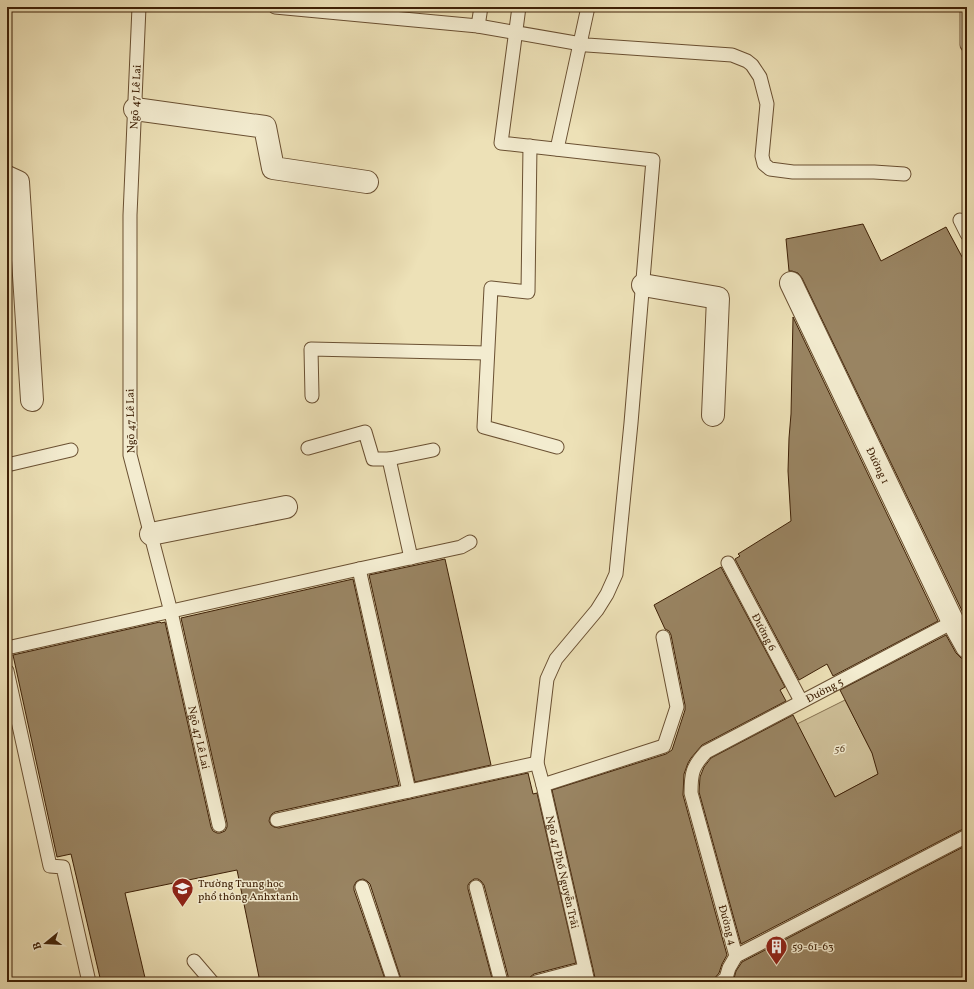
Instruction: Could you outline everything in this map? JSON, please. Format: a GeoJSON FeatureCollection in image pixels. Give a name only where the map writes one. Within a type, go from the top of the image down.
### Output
{"type":"FeatureCollection","features":[{"type":"Feature","properties":{"kind":"street"},"geometry":{"type":"LineString","coordinates":[[135,109],[265,127],[273,168],[367,182]]}},
{"type":"Feature","properties":{"kind":"street"},"geometry":{"type":"LineString","coordinates":[[7,177],[18,182],[32,400]]}},
{"type":"Feature","properties":{"kind":"street","name":"Đường 1"},"geometry":{"type":"LineString","coordinates":[[791,283],[953,622],[967,648]]}},
{"type":"Feature","properties":{"kind":"street"},"geometry":{"type":"LineString","coordinates":[[643,285],[718,298],[713,416]]}},
{"type":"Feature","properties":{"kind":"street"},"geometry":{"type":"LineString","coordinates":[[151,534],[286,507]]}},
{"type":"Feature","properties":{"kind":"lane","name":"Ngõ 47 Lê Lai"},"geometry":{"type":"LineString","coordinates":[[139,7],[130,215],[130,455],[171,612],[219,825]]}},
{"type":"Feature","properties":{"kind":"lane"},"geometry":{"type":"LineString","coordinates":[[275,7],[478,26],[580,44],[732,55],[747,61],[752,65],[760,77],[767,104],[762,156],[764,164],[770,169],[793,172],[874,172],[904,174]]}},
{"type":"Feature","properties":{"kind":"lane"},"geometry":{"type":"LineString","coordinates":[[478,26],[481,7]]}},
{"type":"Feature","properties":{"kind":"lane"},"geometry":{"type":"LineString","coordinates":[[277,820],[537,763],[547,679],[556,659],[597,610],[607,594],[616,574],[631,423],[653,160],[501,143],[519,7]]}},
{"type":"Feature","properties":{"kind":"lane"},"geometry":{"type":"LineString","coordinates":[[557,149],[588,7]]}},
{"type":"Feature","properties":{"kind":"lane"},"geometry":{"type":"LineString","coordinates":[[967,7],[967,45]]}},
{"type":"Feature","properties":{"kind":"lane"},"geometry":{"type":"LineString","coordinates":[[530,146],[528,292],[491,288],[484,427],[557,447]]}},
{"type":"Feature","properties":{"kind":"lane"},"geometry":{"type":"LineString","coordinates":[[960,220],[967,234]]}},
{"type":"Feature","properties":{"kind":"lane"},"geometry":{"type":"LineString","coordinates":[[312,396],[311,349],[487,353]]}},
{"type":"Feature","properties":{"kind":"lane"},"geometry":{"type":"LineString","coordinates":[[308,448],[365,432],[373,459],[389,459],[433,450]]}},
{"type":"Feature","properties":{"kind":"lane"},"geometry":{"type":"LineString","coordinates":[[7,465],[71,450]]}},
{"type":"Feature","properties":{"kind":"lane"},"geometry":{"type":"LineString","coordinates":[[389,459],[411,558]]}},
{"type":"Feature","properties":{"kind":"lane"},"geometry":{"type":"LineString","coordinates":[[7,648],[461,547],[470,542]]}},
{"type":"Feature","properties":{"kind":"lane","name":"Đường 6"},"geometry":{"type":"LineString","coordinates":[[728,564],[802,701]]}},
{"type":"Feature","properties":{"kind":"lane"},"geometry":{"type":"LineString","coordinates":[[359,569],[409,791]]}},
{"type":"Feature","properties":{"kind":"lane","name":"Đường 5"},"geometry":{"type":"LineString","coordinates":[[698,760],[706,752],[953,622]]}},
{"type":"Feature","properties":{"kind":"lane"},"geometry":{"type":"LineString","coordinates":[[543,784],[664,746],[677,707],[663,637]]}},
{"type":"Feature","properties":{"kind":"lane"},"geometry":{"type":"LineString","coordinates":[[7,671],[50,866],[62,867],[89,982]]}},
{"type":"Feature","properties":{"kind":"lane","name":"Đường 4"},"geometry":{"type":"LineString","coordinates":[[698,760],[691,775],[691,793],[736,956],[967,836]]}},
{"type":"Feature","properties":{"kind":"lane","name":"Ngõ 47 Phố Nguyễn Trãi"},"geometry":{"type":"LineString","coordinates":[[537,763],[588,982]]}},
{"type":"Feature","properties":{"kind":"lane"},"geometry":{"type":"LineString","coordinates":[[362,887],[394,982]]}},
{"type":"Feature","properties":{"kind":"lane"},"geometry":{"type":"LineString","coordinates":[[476,887],[497,981]]}},
{"type":"Feature","properties":{"kind":"lane"},"geometry":{"type":"LineString","coordinates":[[721,982],[726,978],[729,968],[736,956]]}},
{"type":"Feature","properties":{"kind":"lane"},"geometry":{"type":"LineString","coordinates":[[194,960],[212,982]]}},
{"type":"Feature","properties":{"kind":"lane"},"geometry":{"type":"LineString","coordinates":[[536,982],[585,969]]}},
{"type":"Feature","properties":{"kind":"green space","name":"56"},"geometry":{"type":"Polygon","coordinates":[[[845,700],[882,772],[835,797],[797,724],[845,700]]]}},
{"type":"Feature","properties":{"kind":"building"},"geometry":{"type":"Polygon","coordinates":[[[863,224],[881,261],[946,227],[967,266],[967,621],[802,278],[798,273],[789,271],[786,239],[863,224]]]}},
{"type":"Feature","properties":{"kind":"building"},"geometry":{"type":"Polygon","coordinates":[[[793,317],[938,621],[833,676],[827,664],[799,680],[735,559],[740,556],[738,554],[791,521],[788,471],[793,317]]]}},
{"type":"Feature","properties":{"kind":"building"},"geometry":{"type":"Polygon","coordinates":[[[445,559],[491,765],[415,782],[369,575],[445,559]]]}},
{"type":"Feature","properties":{"kind":"building"},"geometry":{"type":"Polygon","coordinates":[[[721,567],[785,687],[780,690],[786,701],[702,745],[691,758],[684,774],[683,795],[727,955],[713,982],[596,982],[552,790],[666,754],[672,750],[685,710],[685,705],[671,635],[669,631],[665,629],[654,605],[721,567]]]}},
{"type":"Feature","properties":{"kind":"building"},"geometry":{"type":"Polygon","coordinates":[[[353,579],[399,785],[275,812],[270,817],[269,821],[271,825],[279,828],[528,773],[533,794],[537,793],[576,963],[534,974],[530,977],[528,982],[507,982],[508,976],[484,885],[478,879],[474,879],[468,885],[468,889],[493,982],[402,982],[370,884],[363,879],[356,882],[354,890],[386,982],[260,982],[237,870],[125,893],[146,982],[101,982],[71,854],[57,857],[13,655],[165,622],[211,827],[213,831],[220,833],[225,831],[227,823],[181,618],[353,579]]]}},
{"type":"Feature","properties":{"kind":"building"},"geometry":{"type":"Polygon","coordinates":[[[946,635],[956,653],[961,658],[967,659],[967,828],[741,944],[699,792],[700,777],[704,767],[711,758],[793,715],[835,797],[878,774],[872,753],[840,690],[946,635]]]}},
{"type":"Feature","properties":{"kind":"building"},"geometry":{"type":"Polygon","coordinates":[[[967,845],[967,982],[733,982],[736,971],[742,962],[967,845]]]}},
{"type":"Feature","properties":{"kind":"place","name":"Trường Trung học phổ thông Anhxtanh"},"geometry":{"type":"Point","coordinates":[182,908]}},
{"type":"Feature","properties":{"kind":"place","name":"59-61-63"},"geometry":{"type":"Point","coordinates":[777,966]}}]}
